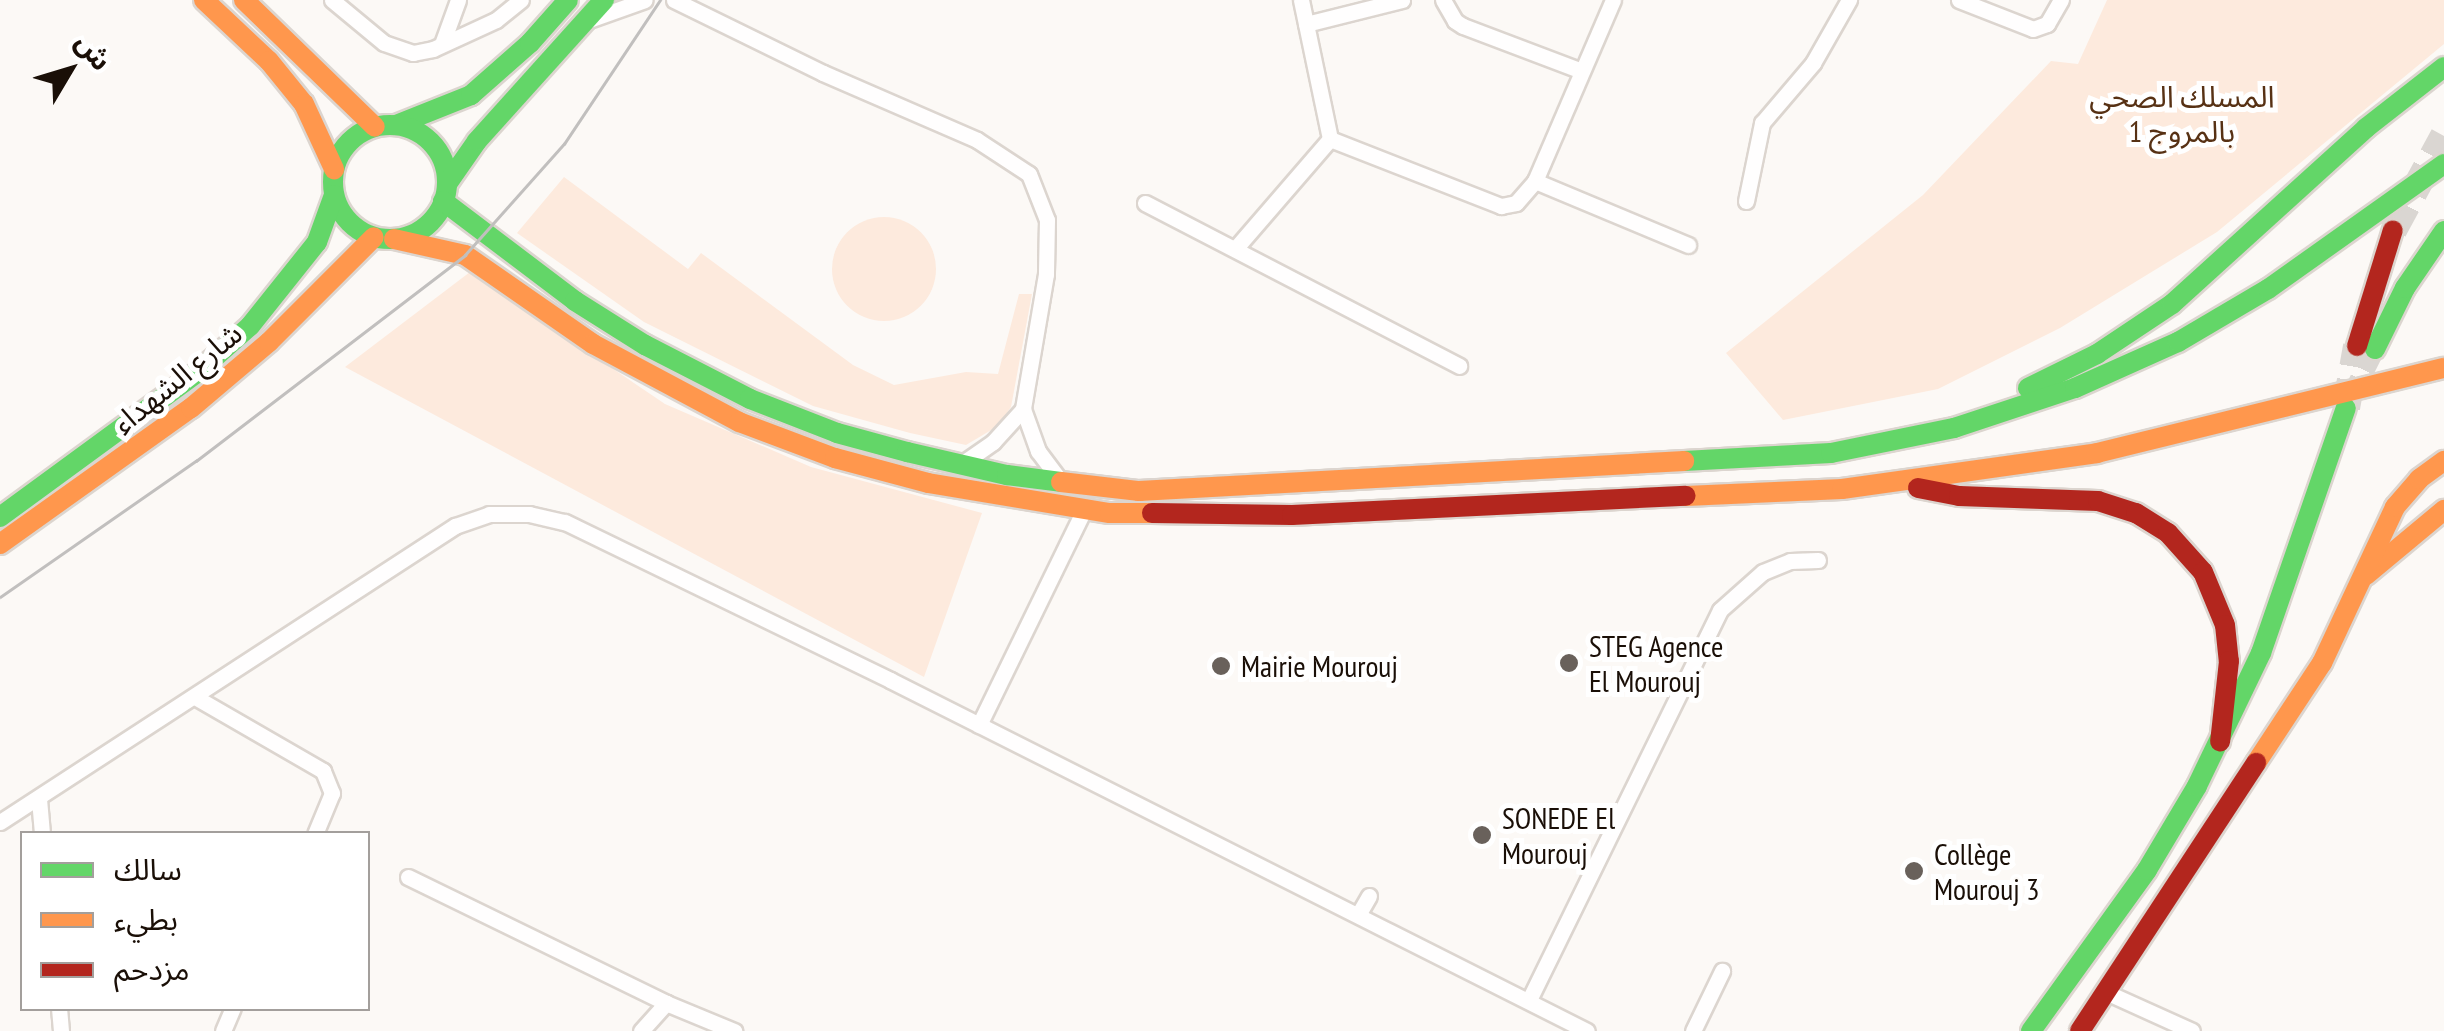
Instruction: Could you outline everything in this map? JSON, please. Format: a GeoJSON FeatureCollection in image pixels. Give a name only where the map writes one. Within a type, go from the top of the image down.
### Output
{"type":"FeatureCollection","features":[{"type":"Feature","properties":{"kind":"main road"},"geometry":{"type":"LineString","coordinates":[[204,0],[269,62],[304,104],[334,169],[334,195],[342,214],[384,238],[465,255],[593,344],[739,422],[835,458],[928,483],[1084,510],[1292,515],[1638,500],[1902,482],[2096,453],[2444,368]]}},
{"type":"Feature","properties":{"kind":"main road"},"geometry":{"type":"LineString","coordinates":[[244,0],[385,126],[426,139],[438,152],[445,192],[574,301],[645,345],[750,398],[838,433],[1065,485],[1139,491],[1832,453],[1906,438],[2013,410],[2178,342],[2268,289],[2444,164]]}},
{"type":"Feature","properties":{"kind":"main road"},"geometry":{"type":"LineString","coordinates":[[334,169],[348,142],[471,96],[530,43],[568,0]]}},
{"type":"Feature","properties":{"kind":"main road"},"geometry":{"type":"LineString","coordinates":[[384,238],[425,228],[476,142],[604,0]]}},
{"type":"Feature","properties":{"kind":"main road"},"geometry":{"type":"LineString","coordinates":[[1906,438],[2065,371],[2141,326],[2242,246],[2366,128],[2444,67]]}},
{"type":"Feature","properties":{"kind":"main road","name":"شارع الشهداء"},"geometry":{"type":"LineString","coordinates":[[0,517],[197,372],[250,326],[317,242],[334,195]]}},
{"type":"Feature","properties":{"kind":"main road"},"geometry":{"type":"LineString","coordinates":[[2394,230],[2366,348],[2444,231]]}},
{"type":"Feature","properties":{"kind":"main road","name":"شارع الشهداء"},"geometry":{"type":"LineString","coordinates":[[0,544],[191,408],[384,238]]}},
{"type":"Feature","properties":{"kind":"main road"},"geometry":{"type":"LineString","coordinates":[[2031,1031],[2147,870],[2220,742],[2260,653],[2346,408]]}},
{"type":"Feature","properties":{"kind":"main road"},"geometry":{"type":"LineString","coordinates":[[2080,1031],[2322,663],[2395,507],[2419,480],[2444,462]]}},
{"type":"Feature","properties":{"kind":"main road"},"geometry":{"type":"LineString","coordinates":[[1902,482],[1960,496],[2098,501],[2136,513],[2168,533],[2203,572],[2225,625],[2229,660],[2220,742]]}},
{"type":"Feature","properties":{"kind":"main road"},"geometry":{"type":"LineString","coordinates":[[2361,580],[2444,510]]}},
{"type":"Feature","properties":{"kind":"street"},"geometry":{"type":"LineString","coordinates":[[332,0],[393,48],[423,52],[496,20],[522,0]]}},
{"type":"Feature","properties":{"kind":"street"},"geometry":{"type":"LineString","coordinates":[[442,44],[458,0]]}},
{"type":"Feature","properties":{"kind":"street"},"geometry":{"type":"LineString","coordinates":[[590,20],[645,0]]}},
{"type":"Feature","properties":{"kind":"street"},"geometry":{"type":"LineString","coordinates":[[674,0],[823,73],[977,140],[1011,158],[1029,174],[1047,220],[1046,274],[1023,409],[1038,451],[1065,485]]}},
{"type":"Feature","properties":{"kind":"street"},"geometry":{"type":"LineString","coordinates":[[1301,0],[1330,139]]}},
{"type":"Feature","properties":{"kind":"street"},"geometry":{"type":"LineString","coordinates":[[1306,24],[1402,0]]}},
{"type":"Feature","properties":{"kind":"street"},"geometry":{"type":"LineString","coordinates":[[1442,0],[1454,21],[1463,26],[1582,71]]}},
{"type":"Feature","properties":{"kind":"street"},"geometry":{"type":"LineString","coordinates":[[1330,139],[1500,206],[1516,204],[1536,181],[1614,0]]}},
{"type":"Feature","properties":{"kind":"street"},"geometry":{"type":"LineString","coordinates":[[1746,201],[1762,122],[1813,63],[1848,0]]}},
{"type":"Feature","properties":{"kind":"street"},"geometry":{"type":"LineString","coordinates":[[1959,0],[2033,29],[2046,24],[2061,0]]}},
{"type":"Feature","properties":{"kind":"street"},"geometry":{"type":"LineString","coordinates":[[1234,250],[1330,139]]}},
{"type":"Feature","properties":{"kind":"street"},"geometry":{"type":"LineString","coordinates":[[1536,181],[1688,244]]}},
{"type":"Feature","properties":{"kind":"street"},"geometry":{"type":"LineString","coordinates":[[1145,204],[1459,366]]}},
{"type":"Feature","properties":{"kind":"street"},"geometry":{"type":"LineString","coordinates":[[960,464],[993,442],[1023,409]]}},
{"type":"Feature","properties":{"kind":"street"},"geometry":{"type":"LineString","coordinates":[[979,725],[1084,510]]}},
{"type":"Feature","properties":{"kind":"street"},"geometry":{"type":"LineString","coordinates":[[0,822],[455,526],[489,514],[529,514],[564,522],[979,725],[1587,1031]]}},
{"type":"Feature","properties":{"kind":"street"},"geometry":{"type":"LineString","coordinates":[[1528,1000],[1720,610],[1763,572],[1790,561],[1818,560]]}},
{"type":"Feature","properties":{"kind":"street"},"geometry":{"type":"LineString","coordinates":[[195,697],[324,772],[332,793],[315,831]]}},
{"type":"Feature","properties":{"kind":"street"},"geometry":{"type":"LineString","coordinates":[[39,799],[42,831]]}},
{"type":"Feature","properties":{"kind":"street"},"geometry":{"type":"LineString","coordinates":[[408,876],[666,1003],[676,1003],[734,1031]]}},
{"type":"Feature","properties":{"kind":"street"},"geometry":{"type":"LineString","coordinates":[[1358,915],[1369,896]]}},
{"type":"Feature","properties":{"kind":"street"},"geometry":{"type":"LineString","coordinates":[[1693,1031],[1722,971]]}},
{"type":"Feature","properties":{"kind":"street"},"geometry":{"type":"LineString","coordinates":[[2108,992],[2192,1031]]}},
{"type":"Feature","properties":{"kind":"street"},"geometry":{"type":"LineString","coordinates":[[641,1031],[666,1003]]}},
{"type":"Feature","properties":{"kind":"green space","name":"المسلك الصحي بالمروج 1"},"geometry":{"type":"Polygon","coordinates":[[[2107,0],[2444,0],[2444,44],[2217,232],[2060,328],[1938,389],[1783,420],[1726,353],[1923,195],[2051,61],[2078,64],[2107,0]]]}},
{"type":"Feature","properties":{"kind":"green space"},"geometry":{"type":"Polygon","coordinates":[[[564,177],[688,269],[701,253],[853,365],[894,385],[966,372],[998,374],[1019,294],[1032,294],[1011,407],[998,426],[966,445],[910,433],[813,406],[644,322],[517,233],[564,177]]]}},
{"type":"Feature","properties":{"kind":"green space"},"geometry":{"type":"Polygon","coordinates":[[[884,217],[904,221],[921,232],[932,249],[936,269],[932,289],[921,306],[904,317],[884,321],[864,317],[847,306],[836,289],[832,269],[836,249],[847,232],[864,221],[884,217]]]}},
{"type":"Feature","properties":{"kind":"green space"},"geometry":{"type":"Polygon","coordinates":[[[470,272],[665,404],[811,467],[982,513],[924,677],[345,367],[470,272]]]}},
{"type":"Feature","properties":{"kind":"tunnel"},"geometry":{"type":"LineString","coordinates":[[2393,230],[2444,136]]}},
{"type":"Feature","properties":{"kind":"tunnel"},"geometry":{"type":"LineString","coordinates":[[2346,408],[2357,346]]}},
{"type":"Feature","properties":{"kind":"tunnel"},"geometry":{"type":"LineString","coordinates":[[2351,397],[2375,349]]}},
{"type":"Feature","properties":{"kind":"tram line"},"geometry":{"type":"LineString","coordinates":[[0,597],[196,461],[465,255],[564,144],[660,0]]}},
{"type":"Feature","properties":{"kind":"traffic: fast"},"geometry":{"type":"LineString","coordinates":[[396,125],[471,95],[530,43],[568,0]]}},
{"type":"Feature","properties":{"kind":"traffic: fast"},"geometry":{"type":"LineString","coordinates":[[447,184],[477,141],[604,0]]}},
{"type":"Feature","properties":{"kind":"traffic: fast"},"geometry":{"type":"LineString","coordinates":[[2028,388],[2097,354],[2172,304],[2366,128],[2444,67]]}},
{"type":"Feature","properties":{"kind":"traffic: fast"},"geometry":{"type":"LineString","coordinates":[[390,125],[412,130],[430,142],[442,160],[447,182],[442,204],[430,222],[412,234],[390,239],[368,234],[350,222],[338,204],[333,182],[338,160],[350,142],[368,130],[390,125]]}},
{"type":"Feature","properties":{"kind":"traffic: fast"},"geometry":{"type":"LineString","coordinates":[[1684,461],[1831,453],[1954,428],[2075,388],[2178,342],[2268,289],[2444,164]]}},
{"type":"Feature","properties":{"kind":"traffic: fast"},"geometry":{"type":"LineString","coordinates":[[0,517],[197,373],[250,326],[317,242],[334,195]]}},
{"type":"Feature","properties":{"kind":"traffic: fast"},"geometry":{"type":"LineString","coordinates":[[443,201],[575,301],[645,345],[750,399],[837,433],[907,452],[1007,475],[1061,482]]}},
{"type":"Feature","properties":{"kind":"traffic: fast"},"geometry":{"type":"LineString","coordinates":[[2375,349],[2405,288],[2444,231]]}},
{"type":"Feature","properties":{"kind":"traffic: fast"},"geometry":{"type":"LineString","coordinates":[[2031,1031],[2147,870],[2197,786],[2261,653],[2346,408]]}},
{"type":"Feature","properties":{"kind":"traffic: slow"},"geometry":{"type":"LineString","coordinates":[[204,0],[269,61],[304,104],[334,169]]}},
{"type":"Feature","properties":{"kind":"traffic: slow"},"geometry":{"type":"LineString","coordinates":[[244,0],[375,127]]}},
{"type":"Feature","properties":{"kind":"traffic: slow"},"geometry":{"type":"LineString","coordinates":[[0,544],[191,408],[269,342],[374,237]]}},
{"type":"Feature","properties":{"kind":"traffic: slow"},"geometry":{"type":"LineString","coordinates":[[394,239],[465,255],[593,344],[739,422],[835,458],[928,483],[1110,513],[1152,513]]}},
{"type":"Feature","properties":{"kind":"traffic: slow"},"geometry":{"type":"LineString","coordinates":[[1686,496],[1842,489],[2097,453],[2444,368]]}},
{"type":"Feature","properties":{"kind":"traffic: slow"},"geometry":{"type":"LineString","coordinates":[[1061,482],[1139,491],[1684,461]]}},
{"type":"Feature","properties":{"kind":"traffic: slow"},"geometry":{"type":"LineString","coordinates":[[2256,763],[2322,663],[2395,507],[2419,479],[2444,461]]}},
{"type":"Feature","properties":{"kind":"traffic: slow"},"geometry":{"type":"LineString","coordinates":[[2366,575],[2444,510]]}},
{"type":"Feature","properties":{"kind":"traffic: jam"},"geometry":{"type":"LineString","coordinates":[[2357,346],[2393,230]]}},
{"type":"Feature","properties":{"kind":"traffic: jam"},"geometry":{"type":"LineString","coordinates":[[1918,488],[1959,496],[2098,501],[2136,513],[2168,533],[2203,572],[2225,625],[2229,661],[2220,742]]}},
{"type":"Feature","properties":{"kind":"traffic: jam"},"geometry":{"type":"LineString","coordinates":[[1152,513],[1292,515],[1686,496]]}},
{"type":"Feature","properties":{"kind":"traffic: jam"},"geometry":{"type":"LineString","coordinates":[[2080,1031],[2256,763]]}},
{"type":"Feature","properties":{"kind":"place","name":"STEG Agence El Mourouj"},"geometry":{"type":"Point","coordinates":[1569,663]}},
{"type":"Feature","properties":{"kind":"place","name":"Mairie Mourouj"},"geometry":{"type":"Point","coordinates":[1221,666]}},
{"type":"Feature","properties":{"kind":"place","name":"SONEDE El Mourouj"},"geometry":{"type":"Point","coordinates":[1482,835]}},
{"type":"Feature","properties":{"kind":"place","name":"Collège Mourouj 3"},"geometry":{"type":"Point","coordinates":[1914,871]}}]}
